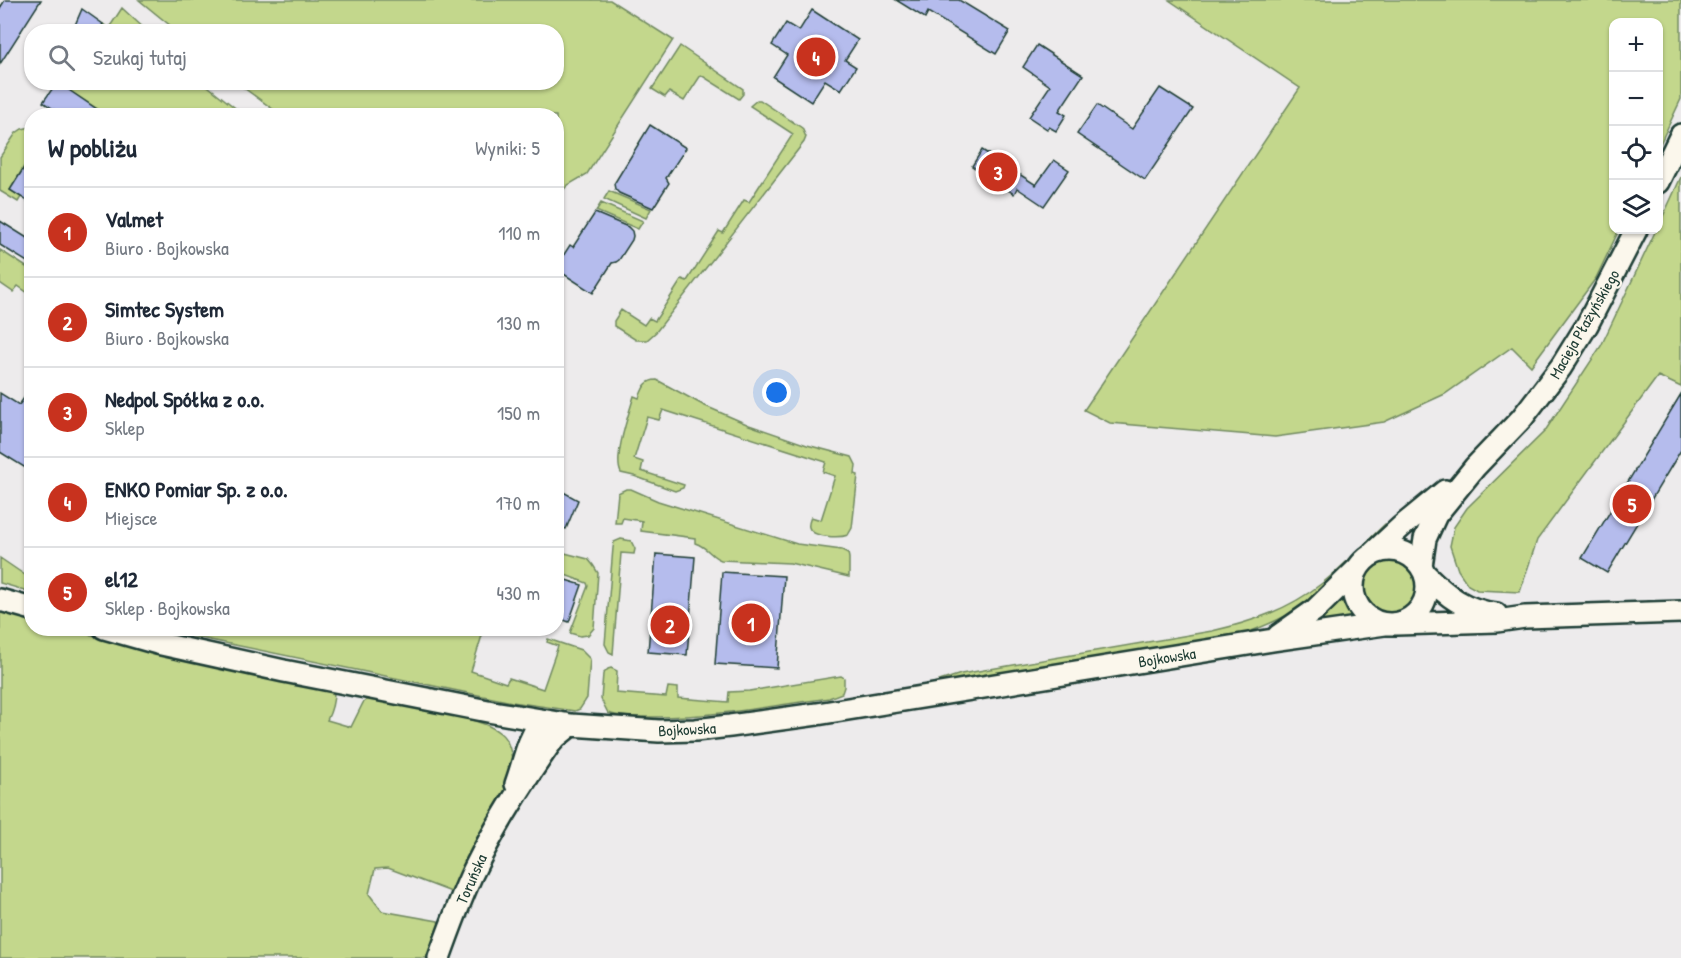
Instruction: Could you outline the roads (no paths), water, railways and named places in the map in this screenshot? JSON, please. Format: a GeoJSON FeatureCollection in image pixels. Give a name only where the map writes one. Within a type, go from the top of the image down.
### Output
{"type":"FeatureCollection","features":[{"type":"Feature","properties":{"kind":"street"},"geometry":{"type":"LineString","coordinates":[[1660,180],[1681,135]]}},
{"type":"Feature","properties":{"kind":"street","name":"Macieja Płażyńskiego"},"geometry":{"type":"LineString","coordinates":[[1423,570],[1425,539],[1436,515],[1475,467],[1522,418],[1561,367],[1587,324],[1634,234]]}},
{"type":"Feature","properties":{"kind":"street","name":"Macieja Płażyńskiego"},"geometry":{"type":"LineString","coordinates":[[1373,553],[1401,526],[1475,467]]}},
{"type":"Feature","properties":{"kind":"street"},"geometry":{"type":"LineString","coordinates":[[1394,549],[1405,552],[1414,558],[1423,570],[1428,585],[1426,596],[1416,614],[1406,621],[1391,624],[1375,621],[1366,616],[1354,599],[1353,578],[1357,568],[1373,553],[1394,549]]}},
{"type":"Feature","properties":{"kind":"street","name":"Bojkowska"},"geometry":{"type":"LineString","coordinates":[[1273,640],[1315,610],[1357,568]]}},
{"type":"Feature","properties":{"kind":"street","name":"Bojkowska"},"geometry":{"type":"LineString","coordinates":[[1423,570],[1438,587],[1461,604],[1484,613],[1525,617]]}},
{"type":"Feature","properties":{"kind":"street"},"geometry":{"type":"LineString","coordinates":[[0,600],[24,607]]}},
{"type":"Feature","properties":{"kind":"street","name":"Bojkowska"},"geometry":{"type":"LineString","coordinates":[[132,636],[285,671],[493,712],[571,725],[659,731],[695,730],[817,714],[1273,640],[1391,624],[1681,612]]}},
{"type":"Feature","properties":{"kind":"street"},"geometry":{"type":"LineString","coordinates":[[493,712],[514,729],[533,753],[545,737],[541,720]]}},
{"type":"Feature","properties":{"kind":"street","name":"Toruńska"},"geometry":{"type":"LineString","coordinates":[[439,958],[470,878],[510,803],[533,753],[571,725]]}},
{"type":"Feature","properties":{"kind":"place","name":"ENKO Pomiar Sp. z o.o."},"geometry":{"type":"Point","coordinates":[816,57]}},
{"type":"Feature","properties":{"kind":"place","name":"Nedpol Spółka z o.o."},"geometry":{"type":"Point","coordinates":[998,172]}},
{"type":"Feature","properties":{"kind":"place","name":"el12"},"geometry":{"type":"Point","coordinates":[1632,504]}},
{"type":"Feature","properties":{"kind":"place","name":"Valmet"},"geometry":{"type":"Point","coordinates":[751,623]}},
{"type":"Feature","properties":{"kind":"place","name":"Simtec System"},"geometry":{"type":"Point","coordinates":[670,625]}}]}
